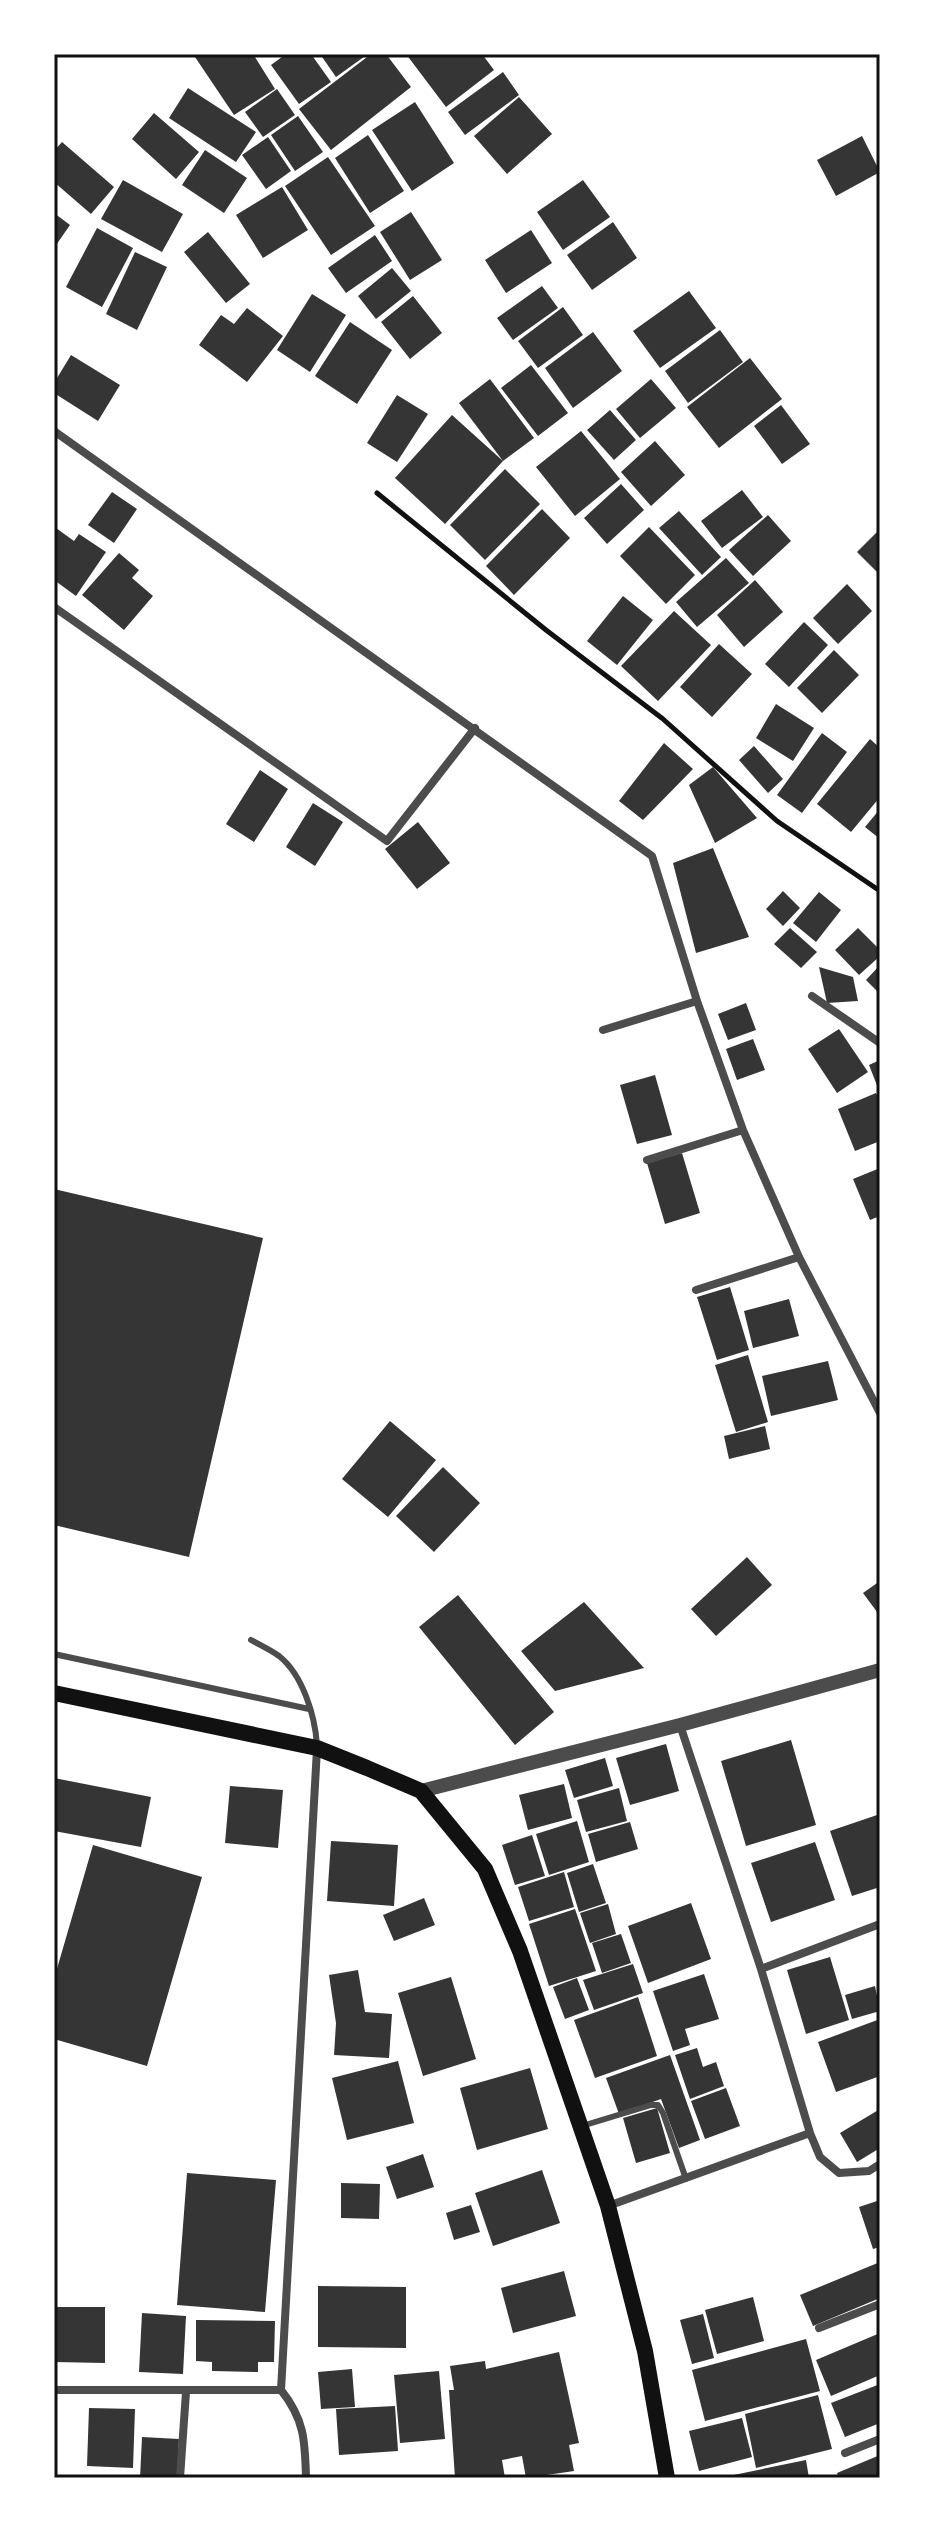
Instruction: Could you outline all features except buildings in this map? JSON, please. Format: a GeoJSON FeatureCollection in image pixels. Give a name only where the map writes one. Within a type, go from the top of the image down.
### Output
{"type":"FeatureCollection","features":[{"type":"Feature","properties":{"kind":"main road"},"geometry":{"type":"LineString","coordinates":[[54,1693],[317,1748],[421,1791],[485,1869],[520,1951],[608,2206],[645,2351],[667,2478]]}},
{"type":"Feature","properties":{"kind":"street"},"geometry":{"type":"LineString","coordinates":[[54,431],[652,856],[697,1001],[743,1130],[799,1257],[880,1413]]}},
{"type":"Feature","properties":{"kind":"street"},"geometry":{"type":"LineString","coordinates":[[54,607],[387,841],[475,728]]}},
{"type":"Feature","properties":{"kind":"street"},"geometry":{"type":"LineString","coordinates":[[812,996],[880,1043]]}},
{"type":"Feature","properties":{"kind":"street"},"geometry":{"type":"LineString","coordinates":[[603,1030],[697,1001]]}},
{"type":"Feature","properties":{"kind":"street"},"geometry":{"type":"LineString","coordinates":[[647,1160],[743,1130]]}},
{"type":"Feature","properties":{"kind":"street"},"geometry":{"type":"LineString","coordinates":[[696,1290],[799,1257]]}},
{"type":"Feature","properties":{"kind":"street"},"geometry":{"type":"LineString","coordinates":[[421,1791],[880,1670]]}},
{"type":"Feature","properties":{"kind":"street"},"geometry":{"type":"LineString","coordinates":[[680,1725],[820,2157],[839,2173],[869,2171],[880,2164]]}},
{"type":"Feature","properties":{"kind":"street"},"geometry":{"type":"LineString","coordinates":[[306,2478],[304,2436],[296,2408],[281,2390],[317,1748]]}},
{"type":"Feature","properties":{"kind":"street"},"geometry":{"type":"LineString","coordinates":[[761,1969],[880,1924]]}},
{"type":"Feature","properties":{"kind":"street"},"geometry":{"type":"LineString","coordinates":[[608,2206],[810,2133]]}},
{"type":"Feature","properties":{"kind":"street"},"geometry":{"type":"LineString","coordinates":[[819,2328],[880,2304]]}},
{"type":"Feature","properties":{"kind":"street"},"geometry":{"type":"LineString","coordinates":[[54,2390],[281,2390]]}},
{"type":"Feature","properties":{"kind":"street"},"geometry":{"type":"LineString","coordinates":[[180,2478],[186,2392]]}},
{"type":"Feature","properties":{"kind":"street"},"geometry":{"type":"LineString","coordinates":[[845,2453],[880,2439]]}},
{"type":"Feature","properties":{"kind":"lane"},"geometry":{"type":"LineString","coordinates":[[251,1640],[280,1657],[297,1679],[315,1723],[317,1748]]}},
{"type":"Feature","properties":{"kind":"lane"},"geometry":{"type":"LineString","coordinates":[[54,1654],[309,1709]]}},
{"type":"Feature","properties":{"kind":"lane"},"geometry":{"type":"LineString","coordinates":[[582,2126],[658,2105],[686,2179]]}},
{"type":"Feature","properties":{"kind":"path"},"geometry":{"type":"LineString","coordinates":[[377,493],[546,630],[663,719],[777,821],[880,891]]}}]}
